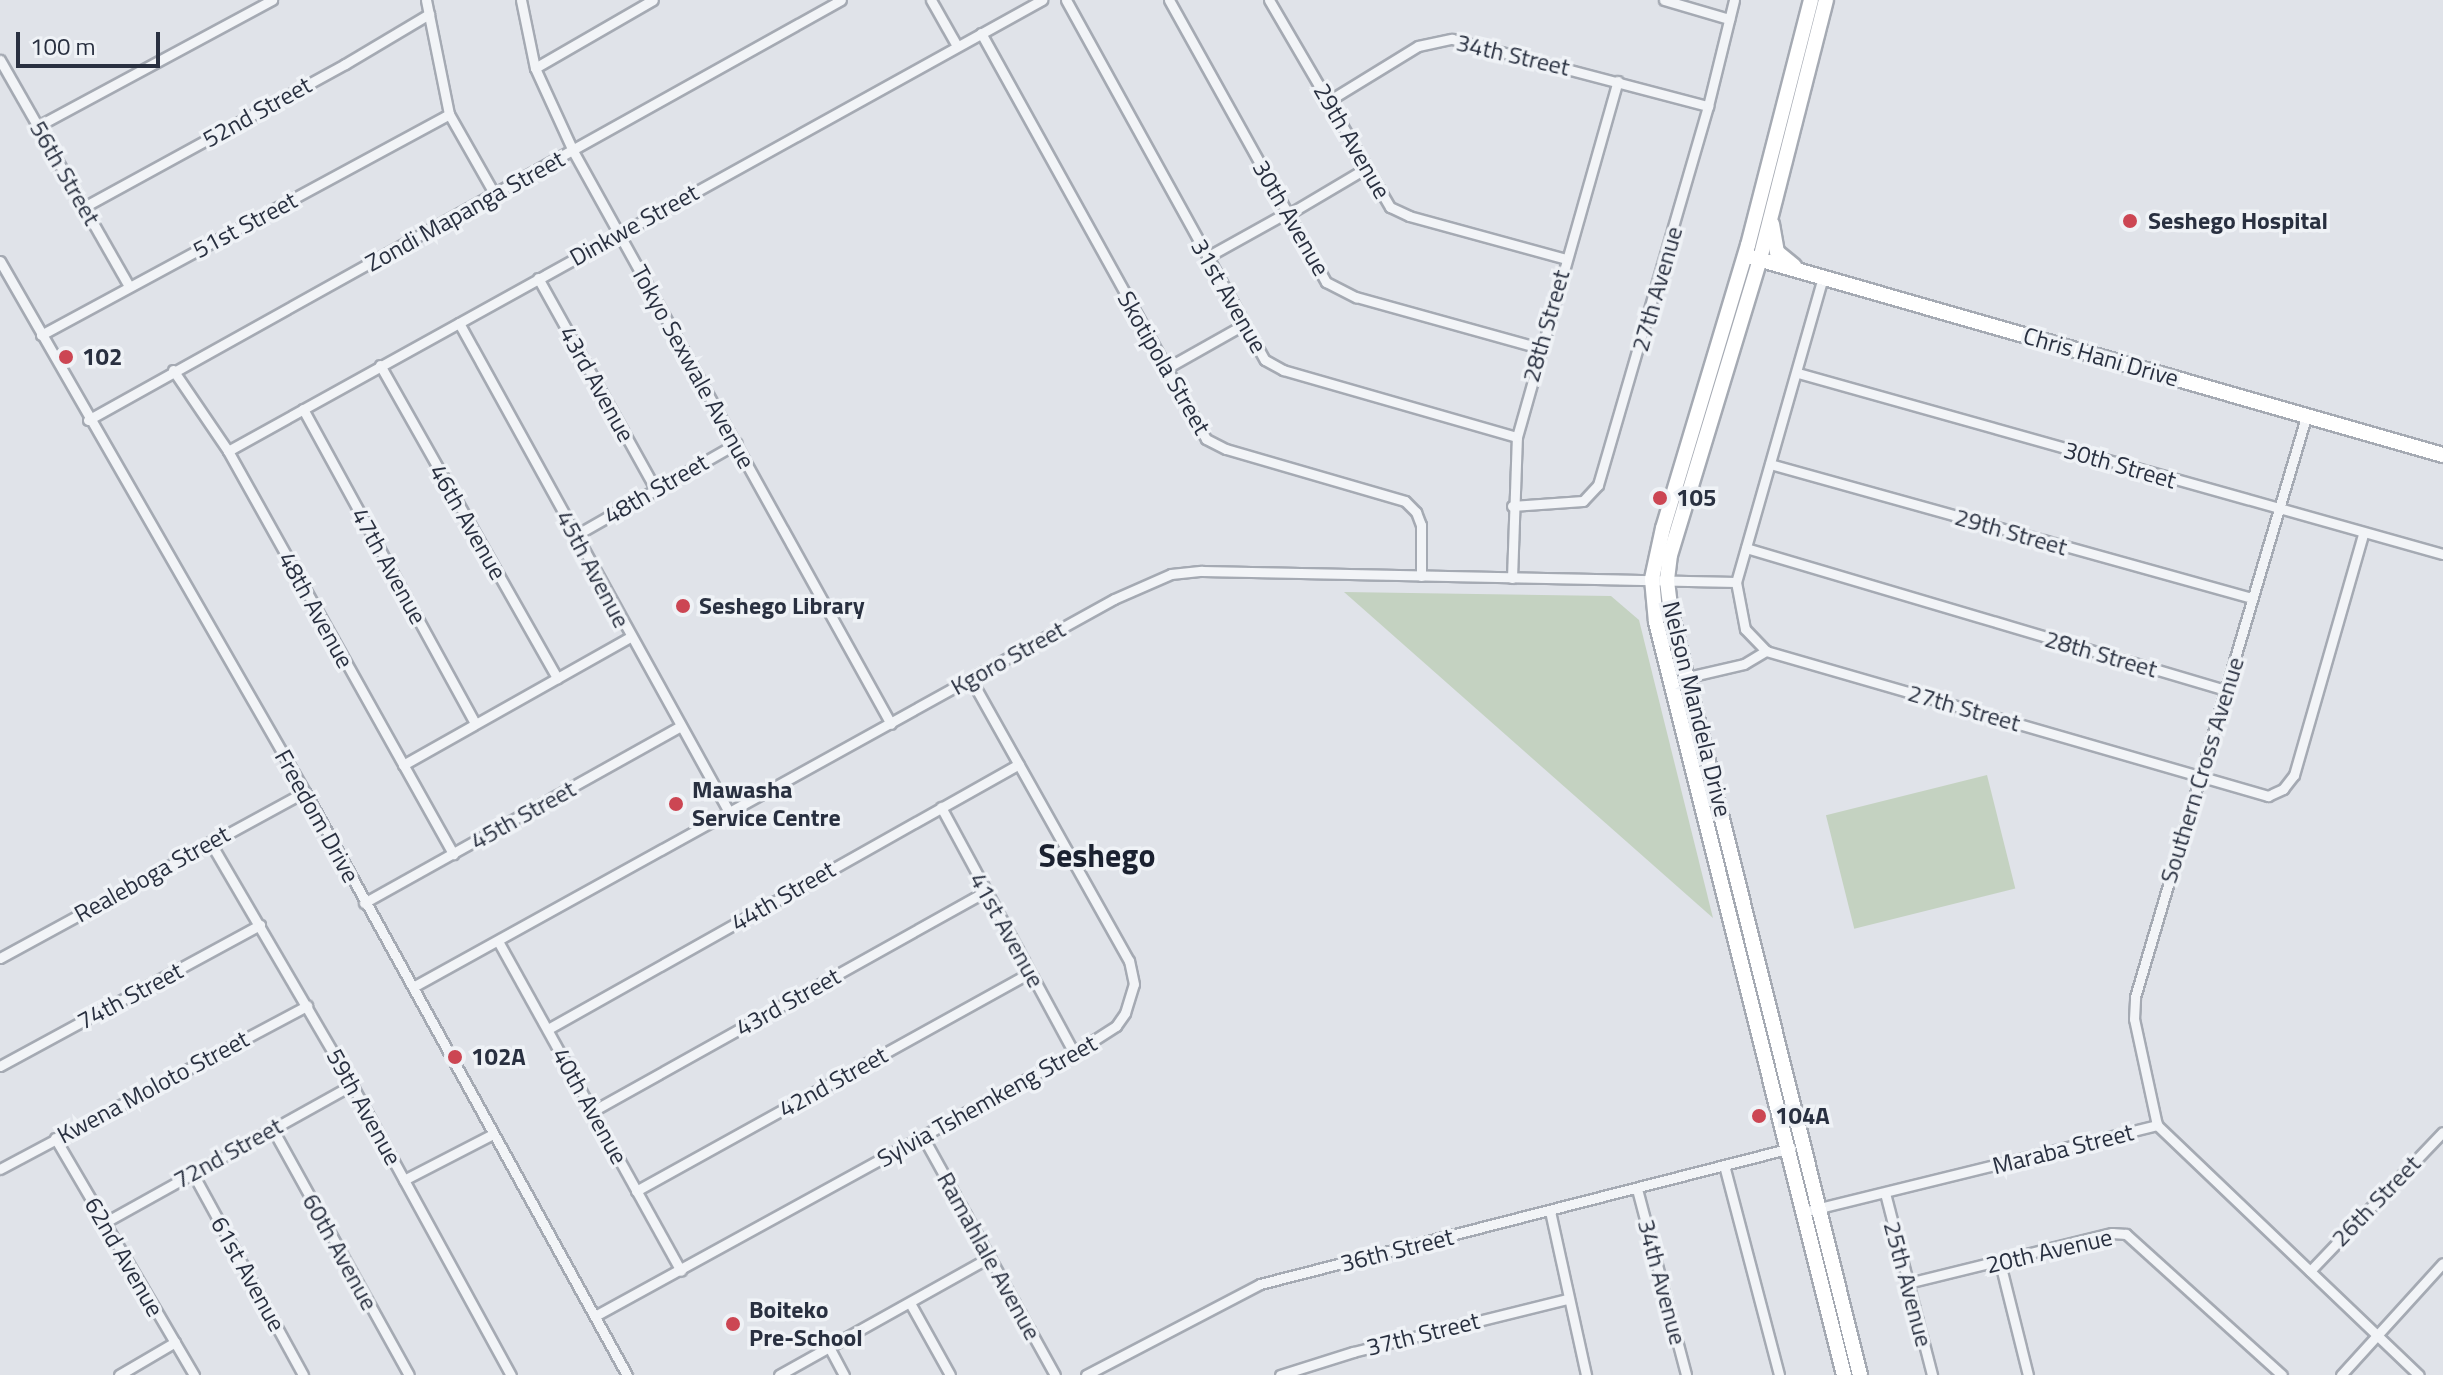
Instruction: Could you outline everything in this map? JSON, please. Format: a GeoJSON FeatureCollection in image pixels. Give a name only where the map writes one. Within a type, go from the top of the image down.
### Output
{"type":"FeatureCollection","features":[{"type":"Feature","properties":{"kind":"main road","name":"Nelson Mandela Drive"},"geometry":{"type":"LineString","coordinates":[[1811,0],[1752,257],[1670,555],[1667,581],[1860,1375]]}},
{"type":"Feature","properties":{"kind":"main road","name":"Nelson Mandela Drive"},"geometry":{"type":"LineString","coordinates":[[1826,0],[1771,216],[1752,257],[1663,528],[1652,579],[1656,622],[1844,1375]]}},
{"type":"Feature","properties":{"kind":"main road"},"geometry":{"type":"LineString","coordinates":[[1771,216],[1777,252],[1807,273]]}},
{"type":"Feature","properties":{"kind":"main road","name":"Chris Hani Drive"},"geometry":{"type":"LineString","coordinates":[[1752,257],[2443,455]]}},
{"type":"Feature","properties":{"kind":"street"},"geometry":{"type":"LineString","coordinates":[[38,126],[272,0]]}},
{"type":"Feature","properties":{"kind":"street"},"geometry":{"type":"LineString","coordinates":[[426,0],[449,114],[495,195]]}},
{"type":"Feature","properties":{"kind":"street","name":"Tokyo Sexwale Avenue"},"geometry":{"type":"LineString","coordinates":[[521,0],[535,68],[573,151],[891,724]]}},
{"type":"Feature","properties":{"kind":"street"},"geometry":{"type":"LineString","coordinates":[[535,68],[653,0]]}},
{"type":"Feature","properties":{"kind":"street","name":"Zondi Mapanga Street"},"geometry":{"type":"LineString","coordinates":[[88,420],[841,0]]}},
{"type":"Feature","properties":{"kind":"street"},"geometry":{"type":"LineString","coordinates":[[931,0],[957,46]]}},
{"type":"Feature","properties":{"kind":"street","name":"Dinkwe Street"},"geometry":{"type":"LineString","coordinates":[[228,451],[1042,0]]}},
{"type":"Feature","properties":{"kind":"street","name":"31st Avenue"},"geometry":{"type":"LineString","coordinates":[[1066,0],[1258,351],[1275,367],[1517,437]]}},
{"type":"Feature","properties":{"kind":"street","name":"30th Avenue"},"geometry":{"type":"LineString","coordinates":[[1169,0],[1318,271],[1337,291],[1540,348]]}},
{"type":"Feature","properties":{"kind":"street","name":"29th Avenue"},"geometry":{"type":"LineString","coordinates":[[1270,0],[1330,100],[1383,199],[1399,212],[1566,259]]}},
{"type":"Feature","properties":{"kind":"street"},"geometry":{"type":"LineString","coordinates":[[1664,0],[1729,19]]}},
{"type":"Feature","properties":{"kind":"street","name":"27th Avenue"},"geometry":{"type":"LineString","coordinates":[[1512,506],[1583,501],[1598,485],[1708,106],[1734,0]]}},
{"type":"Feature","properties":{"kind":"street","name":"52nd Street"},"geometry":{"type":"LineString","coordinates":[[84,207],[345,64],[429,14]]}},
{"type":"Feature","properties":{"kind":"street","name":"Skotipola Street"},"geometry":{"type":"LineString","coordinates":[[981,33],[1197,427],[1213,444],[1394,497],[1411,505],[1421,525],[1421,576]]}},
{"type":"Feature","properties":{"kind":"street","name":"34th Street"},"geometry":{"type":"LineString","coordinates":[[1330,100],[1418,46],[1452,39],[1708,106]]}},
{"type":"Feature","properties":{"kind":"street","name":"56th Street"},"geometry":{"type":"LineString","coordinates":[[0,60],[129,286]]}},
{"type":"Feature","properties":{"kind":"street","name":"28th Street"},"geometry":{"type":"LineString","coordinates":[[1512,578],[1512,506],[1517,437],[1618,81]]}},
{"type":"Feature","properties":{"kind":"street","name":"51st Street"},"geometry":{"type":"LineString","coordinates":[[41,335],[449,114]]}},
{"type":"Feature","properties":{"kind":"street"},"geometry":{"type":"LineString","coordinates":[[1207,257],[1366,168]]}},
{"type":"Feature","properties":{"kind":"street","name":"Freedom Drive"},"geometry":{"type":"LineString","coordinates":[[0,261],[88,420],[305,792],[627,1375]]}},
{"type":"Feature","properties":{"kind":"street"},"geometry":{"type":"LineString","coordinates":[[1688,677],[1744,664],[1766,651],[1745,629],[1736,582],[1823,277]]}},
{"type":"Feature","properties":{"kind":"street","name":"43rd Avenue"},"geometry":{"type":"LineString","coordinates":[[538,278],[656,490]]}},
{"type":"Feature","properties":{"kind":"street","name":"45th Avenue"},"geometry":{"type":"LineString","coordinates":[[459,323],[730,814]]}},
{"type":"Feature","properties":{"kind":"street"},"geometry":{"type":"LineString","coordinates":[[1165,369],[1243,325]]}},
{"type":"Feature","properties":{"kind":"street","name":"46th Avenue"},"geometry":{"type":"LineString","coordinates":[[380,365],[557,678]]}},
{"type":"Feature","properties":{"kind":"street","name":"48th Avenue"},"geometry":{"type":"LineString","coordinates":[[173,370],[228,451],[453,854]]}},
{"type":"Feature","properties":{"kind":"street","name":"30th Street"},"geometry":{"type":"LineString","coordinates":[[1798,373],[2443,554]]}},
{"type":"Feature","properties":{"kind":"street","name":"47th Avenue"},"geometry":{"type":"LineString","coordinates":[[303,409],[475,723]]}},
{"type":"Feature","properties":{"kind":"street","name":"Southern Cross Avenue"},"geometry":{"type":"LineString","coordinates":[[2157,1125],[2133,1007],[2306,417]]}},
{"type":"Feature","properties":{"kind":"street","name":"48th Street"},"geometry":{"type":"LineString","coordinates":[[576,535],[737,443]]}},
{"type":"Feature","properties":{"kind":"street","name":"29th Street"},"geometry":{"type":"LineString","coordinates":[[1770,464],[2252,598]]}},
{"type":"Feature","properties":{"kind":"street","name":"27th Street"},"geometry":{"type":"LineString","coordinates":[[1766,651],[2201,775],[2262,796],[2275,794],[2289,783],[2363,534]]}},
{"type":"Feature","properties":{"kind":"street","name":"28th Street"},"geometry":{"type":"LineString","coordinates":[[1746,548],[2225,690]]}},
{"type":"Feature","properties":{"kind":"street","name":"Kgoro Street"},"geometry":{"type":"LineString","coordinates":[[413,987],[1114,599],[1171,574],[1202,571],[1736,582]]}},
{"type":"Feature","properties":{"kind":"street"},"geometry":{"type":"LineString","coordinates":[[403,765],[630,637]]}},
{"type":"Feature","properties":{"kind":"street","name":"Sylvia Tshemkeng Street"},"geometry":{"type":"LineString","coordinates":[[595,1316],[1074,1053],[1116,1026],[1131,999],[1129,961],[971,679]]}},
{"type":"Feature","properties":{"kind":"street","name":"45th Street"},"geometry":{"type":"LineString","coordinates":[[364,903],[681,726]]}},
{"type":"Feature","properties":{"kind":"street","name":"44th Street"},"geometry":{"type":"LineString","coordinates":[[548,1029],[1019,764]]}},
{"type":"Feature","properties":{"kind":"street","name":"Realeboga Street"},"geometry":{"type":"LineString","coordinates":[[0,958],[305,792]]}},
{"type":"Feature","properties":{"kind":"street","name":"41st Avenue"},"geometry":{"type":"LineString","coordinates":[[941,807],[1074,1053]]}},
{"type":"Feature","properties":{"kind":"street","name":"59th Avenue"},"geometry":{"type":"LineString","coordinates":[[210,842],[352,1085],[511,1375]]}},
{"type":"Feature","properties":{"kind":"street","name":"43rd Street"},"geometry":{"type":"LineString","coordinates":[[591,1112],[985,892]]}},
{"type":"Feature","properties":{"kind":"street","name":"74th Street"},"geometry":{"type":"LineString","coordinates":[[0,1066],[260,925]]}},
{"type":"Feature","properties":{"kind":"street","name":"40th Avenue"},"geometry":{"type":"LineString","coordinates":[[498,941],[681,1271]]}},
{"type":"Feature","properties":{"kind":"street","name":"42nd Street"},"geometry":{"type":"LineString","coordinates":[[636,1191],[1030,973]]}},
{"type":"Feature","properties":{"kind":"street","name":"Kwena Moloto Street"},"geometry":{"type":"LineString","coordinates":[[0,1169],[307,1006]]}},
{"type":"Feature","properties":{"kind":"street","name":"72nd Street"},"geometry":{"type":"LineString","coordinates":[[104,1223],[352,1085]]}},
{"type":"Feature","properties":{"kind":"street","name":"Maraba Street"},"geometry":{"type":"LineString","coordinates":[[1803,1212],[2157,1125],[2419,1375]]}},
{"type":"Feature","properties":{"kind":"street","name":"60th Avenue"},"geometry":{"type":"LineString","coordinates":[[272,1128],[409,1375]]}},
{"type":"Feature","properties":{"kind":"street","name":"26th Street"},"geometry":{"type":"LineString","coordinates":[[2310,1271],[2443,1132]]}},
{"type":"Feature","properties":{"kind":"street"},"geometry":{"type":"LineString","coordinates":[[404,1180],[493,1134]]}},
{"type":"Feature","properties":{"kind":"street","name":"Ramahlale Avenue"},"geometry":{"type":"LineString","coordinates":[[923,1137],[1055,1375]]}},
{"type":"Feature","properties":{"kind":"street","name":"62nd Avenue"},"geometry":{"type":"LineString","coordinates":[[55,1138],[194,1375]]}},
{"type":"Feature","properties":{"kind":"street","name":"36th Street"},"geometry":{"type":"LineString","coordinates":[[1086,1375],[1260,1284],[1804,1145]]}},
{"type":"Feature","properties":{"kind":"street"},"geometry":{"type":"LineString","coordinates":[[1724,1165],[1779,1375]]}},
{"type":"Feature","properties":{"kind":"street","name":"61st Avenue"},"geometry":{"type":"LineString","coordinates":[[192,1172],[303,1375]]}},
{"type":"Feature","properties":{"kind":"street","name":"34th Avenue"},"geometry":{"type":"LineString","coordinates":[[1637,1189],[1686,1375]]}},
{"type":"Feature","properties":{"kind":"street","name":"25th Avenue"},"geometry":{"type":"LineString","coordinates":[[1885,1193],[1932,1375]]}},
{"type":"Feature","properties":{"kind":"street"},"geometry":{"type":"LineString","coordinates":[[1550,1211],[1586,1375]]}},
{"type":"Feature","properties":{"kind":"street","name":"20th Avenue"},"geometry":{"type":"LineString","coordinates":[[1908,1283],[2000,1263],[2112,1233],[2126,1234],[2282,1375]]}},
{"type":"Feature","properties":{"kind":"street"},"geometry":{"type":"LineString","coordinates":[[779,1375],[990,1257]]}},
{"type":"Feature","properties":{"kind":"street"},"geometry":{"type":"LineString","coordinates":[[2000,1263],[2028,1375]]}},
{"type":"Feature","properties":{"kind":"street"},"geometry":{"type":"LineString","coordinates":[[2341,1375],[2443,1263]]}},
{"type":"Feature","properties":{"kind":"street","name":"37th Street"},"geometry":{"type":"LineString","coordinates":[[1280,1375],[1353,1352],[1567,1299]]}},
{"type":"Feature","properties":{"kind":"street"},"geometry":{"type":"LineString","coordinates":[[910,1303],[950,1375]]}},
{"type":"Feature","properties":{"kind":"street"},"geometry":{"type":"LineString","coordinates":[[119,1375],[175,1342]]}},
{"type":"Feature","properties":{"kind":"street"},"geometry":{"type":"LineString","coordinates":[[829,1347],[844,1375]]}},
{"type":"Feature","properties":{"kind":"green space"},"geometry":{"type":"Polygon","coordinates":[[[1344,592],[1611,596],[1639,620],[1713,918],[1344,592]]]}},
{"type":"Feature","properties":{"kind":"green space"},"geometry":{"type":"Polygon","coordinates":[[[1987,775],[2015,889],[1854,929],[1826,815],[1987,775]]]}},
{"type":"Feature","properties":{"kind":"place","name":"Seshego Hospital"},"geometry":{"type":"Point","coordinates":[2130,221]}},
{"type":"Feature","properties":{"kind":"place","name":"102"},"geometry":{"type":"Point","coordinates":[66,357]}},
{"type":"Feature","properties":{"kind":"place","name":"105"},"geometry":{"type":"Point","coordinates":[1660,498]}},
{"type":"Feature","properties":{"kind":"place","name":"Seshego Library"},"geometry":{"type":"Point","coordinates":[683,606]}},
{"type":"Feature","properties":{"kind":"place","name":"Mawasha Service Centre"},"geometry":{"type":"Point","coordinates":[676,804]}},
{"type":"Feature","properties":{"kind":"place","name":"102A"},"geometry":{"type":"Point","coordinates":[455,1057]}},
{"type":"Feature","properties":{"kind":"place","name":"104A"},"geometry":{"type":"Point","coordinates":[1759,1116]}},
{"type":"Feature","properties":{"kind":"place","name":"Boiteko Pre-School"},"geometry":{"type":"Point","coordinates":[733,1324]}},
{"type":"Feature","properties":{"kind":"district","name":"Seshego"},"geometry":{"type":"Point","coordinates":[1097,855]}}]}
